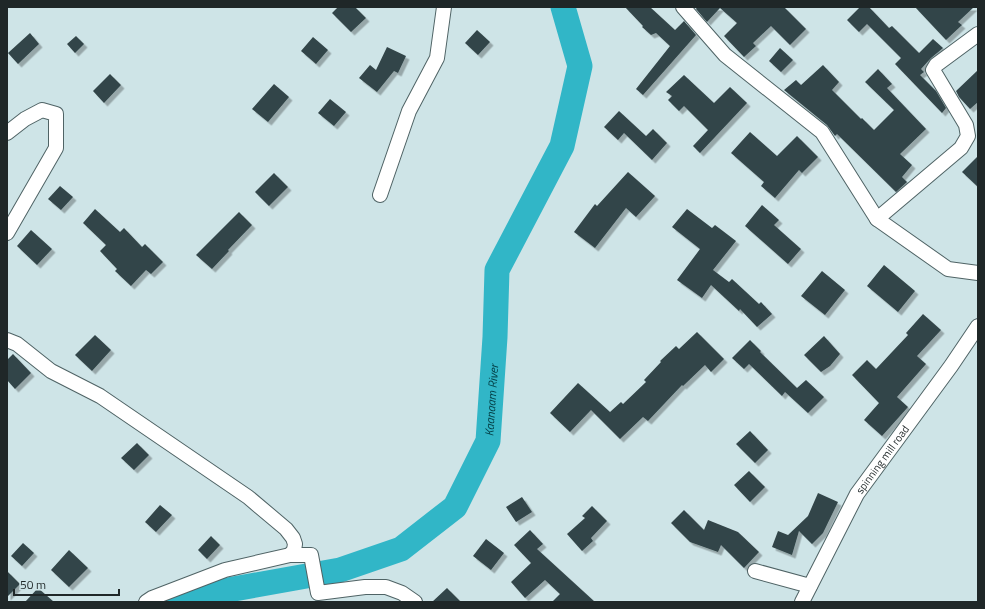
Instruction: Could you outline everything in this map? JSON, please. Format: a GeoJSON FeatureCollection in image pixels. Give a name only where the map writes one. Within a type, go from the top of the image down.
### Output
{"type":"FeatureCollection","features":[{"type":"Feature","properties":{"kind":"street"},"geometry":{"type":"LineString","coordinates":[[380,195],[409,111],[437,58],[444,7]]}},
{"type":"Feature","properties":{"kind":"street"},"geometry":{"type":"LineString","coordinates":[[683,7],[725,55],[822,132],[877,219],[948,268],[978,274]]}},
{"type":"Feature","properties":{"kind":"street"},"geometry":{"type":"LineString","coordinates":[[877,219],[960,148],[968,136],[966,125],[933,70],[936,65],[978,34]]}},
{"type":"Feature","properties":{"kind":"street"},"geometry":{"type":"LineString","coordinates":[[7,133],[25,119],[42,110],[56,114],[56,148],[7,233]]}},
{"type":"Feature","properties":{"kind":"street","name":"spinning mill road"},"geometry":{"type":"LineString","coordinates":[[802,602],[857,494],[951,366],[978,326]]}},
{"type":"Feature","properties":{"kind":"street"},"geometry":{"type":"LineString","coordinates":[[7,340],[17,344],[51,371],[100,396],[248,497],[286,529],[293,538],[295,544],[294,550],[290,555]]}},
{"type":"Feature","properties":{"kind":"street"},"geometry":{"type":"LineString","coordinates":[[146,602],[152,598],[225,570],[290,555],[311,555],[318,593],[365,587],[386,587],[402,593],[415,602]]}},
{"type":"Feature","properties":{"kind":"street"},"geometry":{"type":"LineString","coordinates":[[755,571],[810,586]]}},
{"type":"Feature","properties":{"kind":"building"},"geometry":{"type":"Polygon","coordinates":[[[338,7],[355,7],[366,18],[351,32],[332,13],[338,7]]]}},
{"type":"Feature","properties":{"kind":"building"},"geometry":{"type":"Polygon","coordinates":[[[625,7],[650,7],[675,30],[684,21],[696,35],[643,95],[636,89],[670,46],[656,33],[651,35],[625,7]]]}},
{"type":"Feature","properties":{"kind":"building"},"geometry":{"type":"Polygon","coordinates":[[[697,7],[784,7],[806,29],[790,45],[771,26],[753,43],[756,46],[744,57],[724,36],[737,23],[720,8],[707,22],[696,9],[697,7]]]}},
{"type":"Feature","properties":{"kind":"building"},"geometry":{"type":"Polygon","coordinates":[[[860,7],[869,7],[889,28],[892,26],[919,53],[933,39],[943,48],[921,69],[924,72],[920,75],[936,91],[946,108],[942,113],[895,64],[901,58],[867,24],[859,32],[847,20],[860,7]]]}},
{"type":"Feature","properties":{"kind":"building"},"geometry":{"type":"Polygon","coordinates":[[[915,7],[974,7],[958,22],[962,25],[946,40],[915,7]]]}},
{"type":"Feature","properties":{"kind":"building"},"geometry":{"type":"Polygon","coordinates":[[[477,30],[490,42],[478,55],[465,43],[477,30]]]}},
{"type":"Feature","properties":{"kind":"building"},"geometry":{"type":"Polygon","coordinates":[[[30,33],[39,44],[18,64],[8,53],[30,33]]]}},
{"type":"Feature","properties":{"kind":"building"},"geometry":{"type":"Polygon","coordinates":[[[76,36],[84,44],[75,53],[67,44],[76,36]]]}},
{"type":"Feature","properties":{"kind":"building"},"geometry":{"type":"Polygon","coordinates":[[[313,37],[328,50],[316,64],[301,51],[313,37]]]}},
{"type":"Feature","properties":{"kind":"building"},"geometry":{"type":"Polygon","coordinates":[[[387,47],[406,56],[398,73],[394,71],[377,92],[359,78],[370,65],[376,70],[387,47]]]}},
{"type":"Feature","properties":{"kind":"building"},"geometry":{"type":"Polygon","coordinates":[[[780,48],[793,60],[781,72],[769,61],[780,48]]]}},
{"type":"Feature","properties":{"kind":"building"},"geometry":{"type":"Polygon","coordinates":[[[823,65],[839,82],[832,90],[874,130],[894,110],[865,82],[878,69],[892,84],[887,88],[926,129],[900,154],[912,165],[902,177],[907,182],[896,192],[837,134],[835,136],[827,125],[784,90],[796,80],[801,85],[823,65]]]}},
{"type":"Feature","properties":{"kind":"building"},"geometry":{"type":"Polygon","coordinates":[[[978,70],[978,102],[970,109],[959,97],[956,91],[978,70]]]}},
{"type":"Feature","properties":{"kind":"building"},"geometry":{"type":"Polygon","coordinates":[[[110,74],[121,85],[104,103],[93,91],[110,74]]]}},
{"type":"Feature","properties":{"kind":"building"},"geometry":{"type":"Polygon","coordinates":[[[684,75],[714,103],[730,87],[747,103],[700,153],[693,146],[708,130],[684,106],[679,111],[668,100],[672,96],[666,92],[684,75]]]}},
{"type":"Feature","properties":{"kind":"building"},"geometry":{"type":"Polygon","coordinates":[[[274,84],[289,97],[268,122],[252,109],[274,84]]]}},
{"type":"Feature","properties":{"kind":"building"},"geometry":{"type":"Polygon","coordinates":[[[330,99],[346,112],[334,126],[318,113],[330,99]]]}},
{"type":"Feature","properties":{"kind":"building"},"geometry":{"type":"Polygon","coordinates":[[[619,111],[646,136],[653,129],[667,143],[652,160],[624,133],[618,140],[604,127],[619,111]]]}},
{"type":"Feature","properties":{"kind":"building"},"geometry":{"type":"Polygon","coordinates":[[[750,132],[777,156],[797,136],[818,157],[802,173],[799,170],[775,198],[761,186],[764,182],[731,153],[750,132]]]}},
{"type":"Feature","properties":{"kind":"building"},"geometry":{"type":"Polygon","coordinates":[[[978,156],[978,187],[962,172],[978,156]]]}},
{"type":"Feature","properties":{"kind":"building"},"geometry":{"type":"Polygon","coordinates":[[[628,172],[655,196],[636,217],[626,208],[595,248],[574,232],[595,204],[597,206],[628,172]]]}},
{"type":"Feature","properties":{"kind":"building"},"geometry":{"type":"Polygon","coordinates":[[[274,173],[288,187],[269,206],[255,192],[274,173]]]}},
{"type":"Feature","properties":{"kind":"building"},"geometry":{"type":"Polygon","coordinates":[[[60,186],[73,197],[61,210],[48,199],[60,186]]]}},
{"type":"Feature","properties":{"kind":"building"},"geometry":{"type":"Polygon","coordinates":[[[762,205],[779,220],[774,225],[801,249],[788,264],[745,226],[762,205]]]}},
{"type":"Feature","properties":{"kind":"building"},"geometry":{"type":"Polygon","coordinates":[[[95,209],[120,232],[124,228],[142,247],[145,244],[163,262],[151,274],[146,270],[131,286],[115,271],[117,269],[100,251],[106,245],[83,223],[95,209]]]}},
{"type":"Feature","properties":{"kind":"building"},"geometry":{"type":"Polygon","coordinates":[[[687,209],[712,228],[715,225],[736,241],[713,270],[729,282],[732,279],[759,304],[761,302],[772,314],[757,327],[740,309],[739,311],[711,285],[702,298],[677,280],[700,249],[672,227],[687,209]]]}},
{"type":"Feature","properties":{"kind":"building"},"geometry":{"type":"Polygon","coordinates":[[[239,212],[252,225],[212,269],[196,255],[239,212]]]}},
{"type":"Feature","properties":{"kind":"building"},"geometry":{"type":"Polygon","coordinates":[[[31,230],[52,249],[37,265],[17,246],[31,230]]]}},
{"type":"Feature","properties":{"kind":"building"},"geometry":{"type":"Polygon","coordinates":[[[884,265],[915,291],[898,312],[867,286],[884,265]]]}},
{"type":"Feature","properties":{"kind":"building"},"geometry":{"type":"Polygon","coordinates":[[[822,271],[845,290],[825,315],[801,296],[822,271]]]}},
{"type":"Feature","properties":{"kind":"building"},"geometry":{"type":"Polygon","coordinates":[[[923,314],[941,330],[917,356],[926,364],[897,397],[908,407],[882,436],[864,420],[879,403],[852,375],[867,360],[876,369],[908,335],[906,333],[923,314]]]}},
{"type":"Feature","properties":{"kind":"building"},"geometry":{"type":"Polygon","coordinates":[[[697,332],[724,359],[711,372],[705,365],[683,386],[682,385],[648,421],[643,417],[620,439],[591,410],[570,432],[550,413],[578,383],[610,412],[621,402],[623,404],[646,382],[644,380],[661,362],[660,361],[676,346],[679,349],[697,332]]]}},
{"type":"Feature","properties":{"kind":"building"},"geometry":{"type":"Polygon","coordinates":[[[95,335],[111,350],[92,371],[75,355],[95,335]]]}},
{"type":"Feature","properties":{"kind":"building"},"geometry":{"type":"Polygon","coordinates":[[[824,336],[840,354],[830,366],[821,372],[804,355],[824,336]]]}},
{"type":"Feature","properties":{"kind":"building"},"geometry":{"type":"Polygon","coordinates":[[[750,340],[761,351],[760,352],[797,388],[806,380],[824,397],[808,413],[785,392],[782,396],[749,364],[744,369],[732,358],[750,340]]]}},
{"type":"Feature","properties":{"kind":"building"},"geometry":{"type":"Polygon","coordinates":[[[13,354],[31,373],[15,389],[7,380],[7,360],[13,354]]]}},
{"type":"Feature","properties":{"kind":"building"},"geometry":{"type":"Polygon","coordinates":[[[750,431],[768,450],[755,463],[736,444],[750,431]]]}},
{"type":"Feature","properties":{"kind":"building"},"geometry":{"type":"Polygon","coordinates":[[[137,443],[149,455],[134,470],[121,458],[137,443]]]}},
{"type":"Feature","properties":{"kind":"building"},"geometry":{"type":"Polygon","coordinates":[[[749,471],[765,487],[750,502],[734,485],[749,471]]]}},
{"type":"Feature","properties":{"kind":"building"},"geometry":{"type":"Polygon","coordinates":[[[818,493],[838,502],[823,533],[812,544],[799,531],[792,555],[772,547],[778,531],[788,535],[808,516],[818,493]]]}},
{"type":"Feature","properties":{"kind":"building"},"geometry":{"type":"Polygon","coordinates":[[[522,497],[532,512],[516,522],[506,507],[522,497]]]}},
{"type":"Feature","properties":{"kind":"building"},"geometry":{"type":"Polygon","coordinates":[[[160,505],[172,515],[156,532],[145,522],[160,505]]]}},
{"type":"Feature","properties":{"kind":"building"},"geometry":{"type":"Polygon","coordinates":[[[592,506],[607,521],[591,538],[593,541],[582,551],[567,534],[585,518],[582,516],[592,506]]]}},
{"type":"Feature","properties":{"kind":"building"},"geometry":{"type":"Polygon","coordinates":[[[684,510],[704,530],[708,520],[738,532],[759,552],[744,568],[721,545],[718,552],[690,542],[671,523],[684,510]]]}},
{"type":"Feature","properties":{"kind":"building"},"geometry":{"type":"Polygon","coordinates":[[[530,530],[543,544],[537,549],[595,602],[552,602],[560,594],[545,580],[525,598],[511,582],[531,563],[514,545],[530,530]]]}},
{"type":"Feature","properties":{"kind":"building"},"geometry":{"type":"Polygon","coordinates":[[[211,536],[220,545],[207,559],[198,550],[211,536]]]}},
{"type":"Feature","properties":{"kind":"building"},"geometry":{"type":"Polygon","coordinates":[[[486,539],[504,553],[491,570],[473,556],[486,539]]]}},
{"type":"Feature","properties":{"kind":"building"},"geometry":{"type":"Polygon","coordinates":[[[23,543],[34,553],[22,566],[11,556],[23,543]]]}},
{"type":"Feature","properties":{"kind":"building"},"geometry":{"type":"Polygon","coordinates":[[[69,550],[88,568],[69,587],[51,570],[69,550]]]}},
{"type":"Feature","properties":{"kind":"building"},"geometry":{"type":"Polygon","coordinates":[[[7,571],[20,584],[7,597],[7,571]]]}},
{"type":"Feature","properties":{"kind":"building"},"geometry":{"type":"Polygon","coordinates":[[[38,588],[54,602],[25,602],[38,588]]]}},
{"type":"Feature","properties":{"kind":"building"},"geometry":{"type":"Polygon","coordinates":[[[447,588],[461,602],[432,602],[447,588]]]}},
{"type":"Feature","properties":{"kind":"waterway","name":"Kaanaam River"},"geometry":{"type":"LineString","coordinates":[[177,602],[189,597],[340,570],[401,549],[455,507],[488,441],[495,337],[497,270],[562,146],[580,66],[563,7]]}}]}
